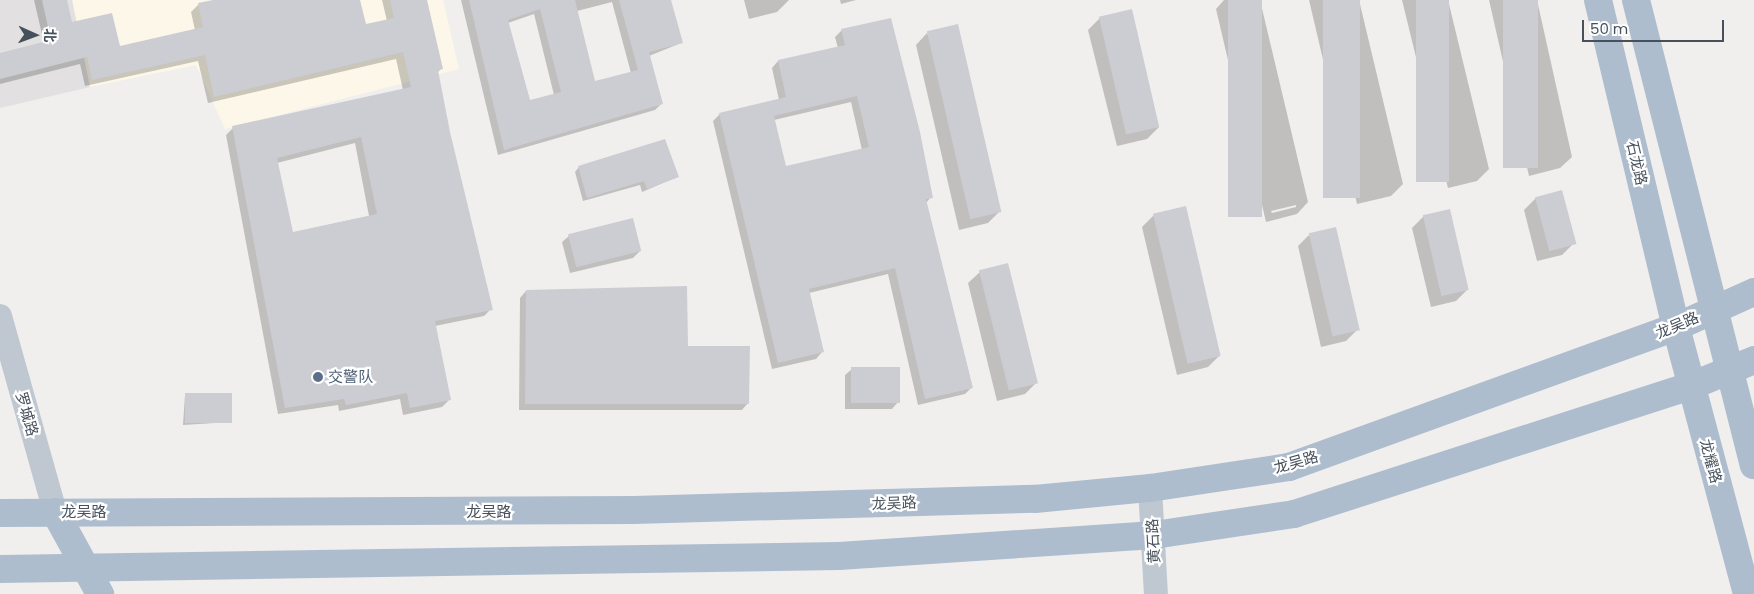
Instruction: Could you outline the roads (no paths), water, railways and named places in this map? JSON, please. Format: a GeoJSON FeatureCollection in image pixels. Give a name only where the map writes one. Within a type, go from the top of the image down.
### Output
{"type":"FeatureCollection","features":[{"type":"Feature","properties":{"kind":"main road","name":"石龙路"},"geometry":{"type":"LineString","coordinates":[[1598,0],[1676,327]]}},
{"type":"Feature","properties":{"kind":"main road"},"geometry":{"type":"LineString","coordinates":[[1636,0],[1712,310],[1754,465]]}},
{"type":"Feature","properties":{"kind":"main road","name":"龙吴路"},"geometry":{"type":"LineString","coordinates":[[0,513],[634,510],[1035,499],[1150,488],[1289,467],[1676,327],[1754,292]]}},
{"type":"Feature","properties":{"kind":"main road","name":"龙耀路"},"geometry":{"type":"LineString","coordinates":[[1676,327],[1747,594]]}},
{"type":"Feature","properties":{"kind":"main road"},"geometry":{"type":"LineString","coordinates":[[0,569],[839,556],[1154,535],[1294,514],[1691,386],[1754,360]]}},
{"type":"Feature","properties":{"kind":"main road"},"geometry":{"type":"LineString","coordinates":[[55,512],[88,568],[100,594]]}},
{"type":"Feature","properties":{"kind":"street","name":"罗城路"},"geometry":{"type":"LineString","coordinates":[[0,316],[55,512]]}},
{"type":"Feature","properties":{"kind":"street","name":"黄石路"},"geometry":{"type":"LineString","coordinates":[[1150,488],[1156,594]]}},
{"type":"Feature","properties":{"kind":"place","name":"交警队"},"geometry":{"type":"Point","coordinates":[318,377]}}]}
